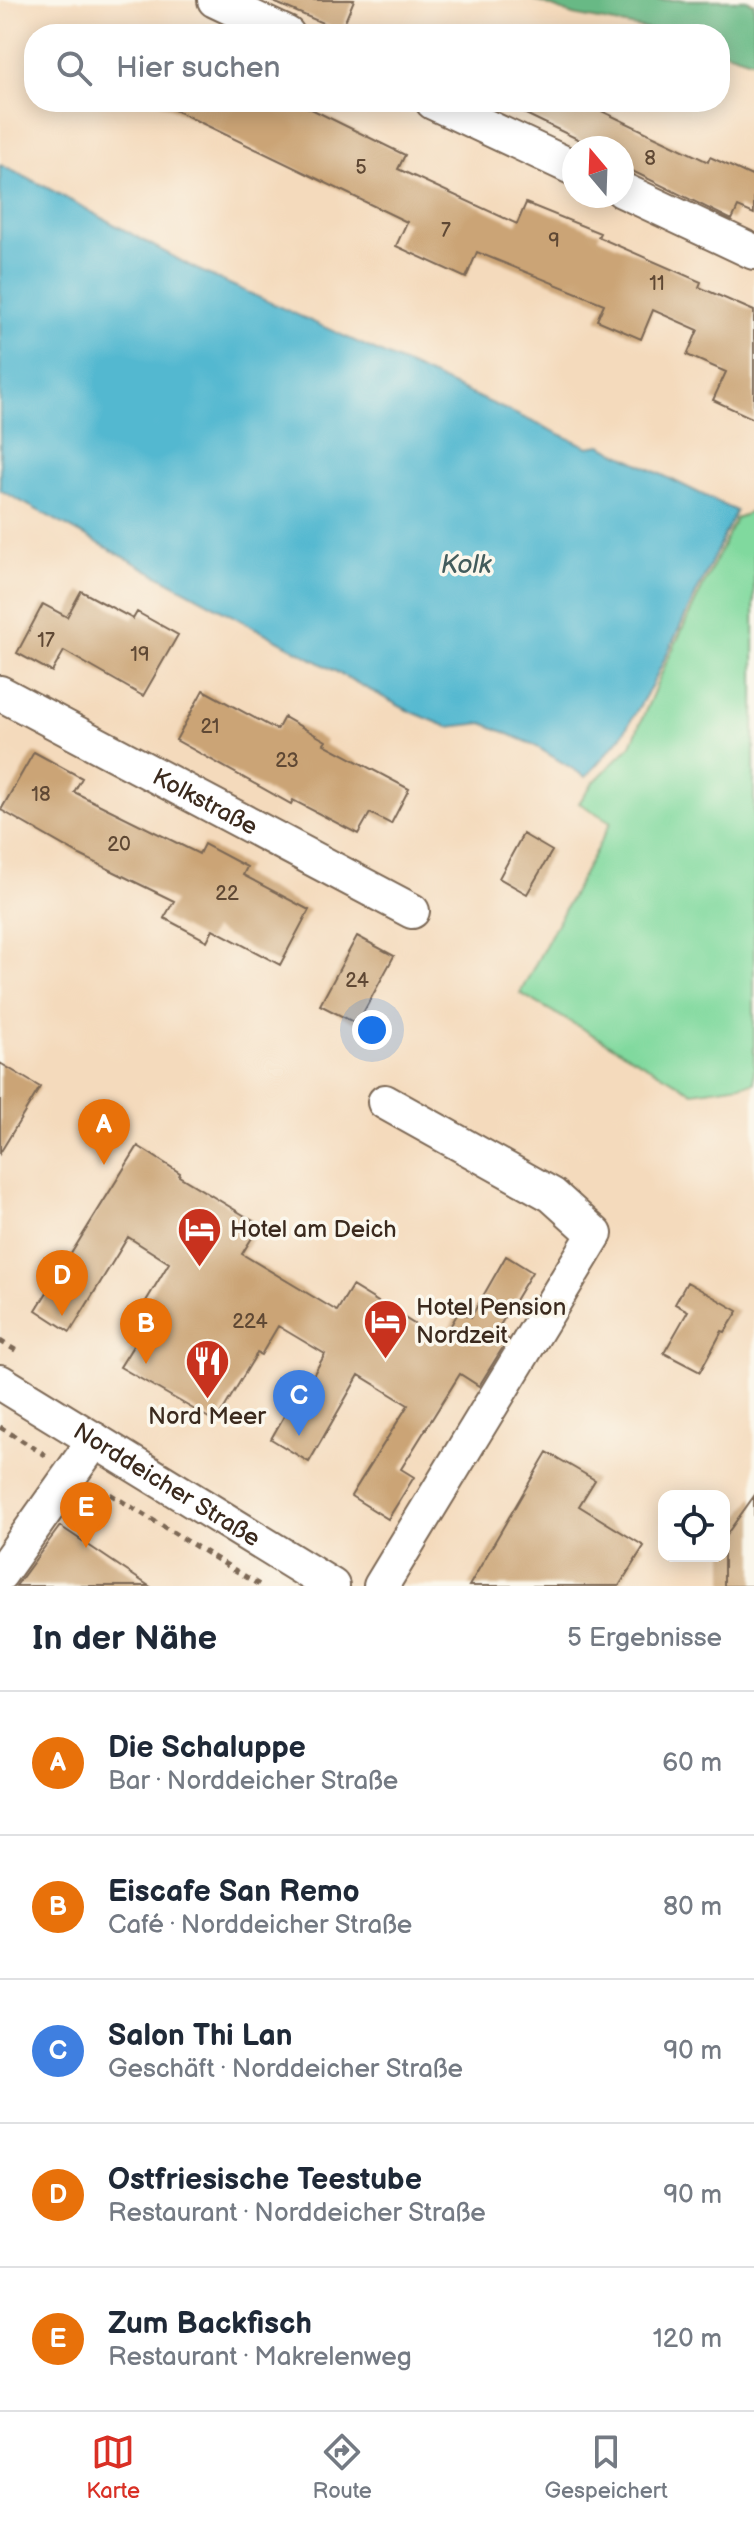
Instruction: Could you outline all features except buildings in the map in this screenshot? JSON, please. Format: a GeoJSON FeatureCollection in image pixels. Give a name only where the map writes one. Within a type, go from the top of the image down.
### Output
{"type":"FeatureCollection","features":[{"type":"Feature","properties":{"kind":"street"},"geometry":{"type":"LineString","coordinates":[[215,0],[266,24]]}},
{"type":"Feature","properties":{"kind":"street"},"geometry":{"type":"LineString","coordinates":[[454,112],[562,162]]}},
{"type":"Feature","properties":{"kind":"street"},"geometry":{"type":"LineString","coordinates":[[634,196],[754,252]]}},
{"type":"Feature","properties":{"kind":"street","name":"Kolkstraße"},"geometry":{"type":"LineString","coordinates":[[0,693],[412,911]]}},
{"type":"Feature","properties":{"kind":"street"},"geometry":{"type":"LineString","coordinates":[[381,1586],[595,1234],[552,1195],[385,1102]]}},
{"type":"Feature","properties":{"kind":"street","name":"Norddeicher Straße"},"geometry":{"type":"LineString","coordinates":[[2,1387],[95,1440],[332,1586]]}},
{"type":"Feature","properties":{"kind":"street"},"geometry":{"type":"LineString","coordinates":[[0,1574],[95,1440]]}},
{"type":"Feature","properties":{"kind":"path"},"geometry":{"type":"LineString","coordinates":[[0,1427],[261,1586]]}},
{"type":"Feature","properties":{"kind":"green space"},"geometry":{"type":"Polygon","coordinates":[[[534,0],[746,0],[754,3],[754,61],[730,53],[730,24],[620,24],[573,15],[534,0]]]}},
{"type":"Feature","properties":{"kind":"green space"},"geometry":{"type":"Polygon","coordinates":[[[754,511],[754,1083],[693,1092],[520,993],[611,822],[579,803],[593,783],[631,745],[666,663],[736,518],[754,511]]]}},
{"type":"Feature","properties":{"kind":"water","name":"Kolk"},"geometry":{"type":"Polygon","coordinates":[[[0,165],[194,268],[588,447],[601,445],[736,511],[652,685],[621,737],[586,777],[532,744],[483,723],[448,727],[407,710],[0,490],[0,165]]]}},
{"type":"Feature","properties":{"kind":"place","name":"Die Schaluppe"},"geometry":{"type":"Point","coordinates":[104,1165]}},
{"type":"Feature","properties":{"kind":"place","name":"Hotel am Deich"},"geometry":{"type":"Point","coordinates":[199,1268]}},
{"type":"Feature","properties":{"kind":"place","name":"Ostfriesische Teestube"},"geometry":{"type":"Point","coordinates":[62,1316]}},
{"type":"Feature","properties":{"kind":"place","name":"Hotel Pension Nordzeit"},"geometry":{"type":"Point","coordinates":[385,1360]}},
{"type":"Feature","properties":{"kind":"place","name":"Eiscafe San Remo"},"geometry":{"type":"Point","coordinates":[146,1364]}},
{"type":"Feature","properties":{"kind":"place","name":"Nord Meer"},"geometry":{"type":"Point","coordinates":[207,1401]}},
{"type":"Feature","properties":{"kind":"place","name":"Salon Thi Lan"},"geometry":{"type":"Point","coordinates":[299,1436]}},
{"type":"Feature","properties":{"kind":"place","name":"Zum Backfisch"},"geometry":{"type":"Point","coordinates":[86,1548]}}]}
